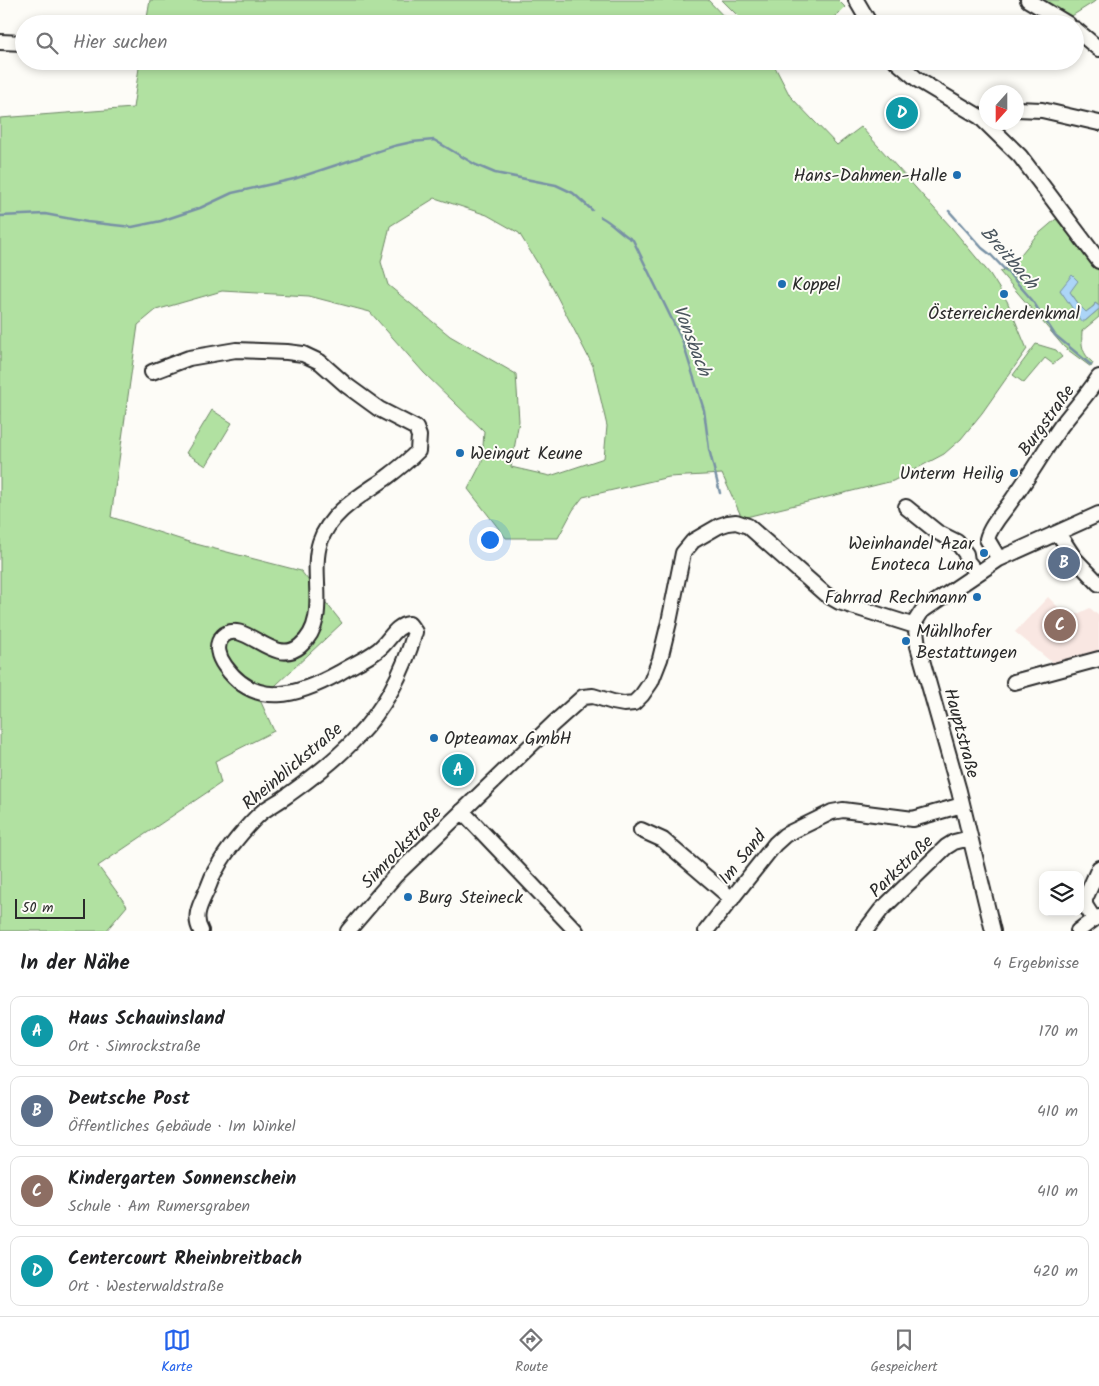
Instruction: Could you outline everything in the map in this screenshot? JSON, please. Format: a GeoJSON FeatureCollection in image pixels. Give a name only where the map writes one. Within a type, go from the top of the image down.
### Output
{"type":"FeatureCollection","features":[{"type":"Feature","properties":{"kind":"street"},"geometry":{"type":"LineString","coordinates":[[856,0],[865,15]]}},
{"type":"Feature","properties":{"kind":"street"},"geometry":{"type":"LineString","coordinates":[[1028,0],[1053,15]]}},
{"type":"Feature","properties":{"kind":"street"},"geometry":{"type":"LineString","coordinates":[[1084,36],[1099,48]]}},
{"type":"Feature","properties":{"kind":"street"},"geometry":{"type":"LineString","coordinates":[[0,42],[15,43]]}},
{"type":"Feature","properties":{"kind":"street"},"geometry":{"type":"LineString","coordinates":[[906,70],[918,80],[979,114]]}},
{"type":"Feature","properties":{"kind":"street"},"geometry":{"type":"LineString","coordinates":[[1024,109],[1042,110],[1099,123]]}},
{"type":"Feature","properties":{"kind":"street"},"geometry":{"type":"LineString","coordinates":[[996,130],[1020,156],[1099,261]]}},
{"type":"Feature","properties":{"kind":"street","name":"Rheinblickstraße"},"geometry":{"type":"LineString","coordinates":[[152,372],[189,358],[236,350],[303,354],[320,362],[346,385],[380,409],[416,428],[419,436],[418,451],[384,479],[363,492],[329,524],[320,542],[316,558],[317,617],[311,632],[300,646],[289,652],[277,651],[241,633],[231,632],[223,636],[220,642],[218,648],[219,657],[234,679],[259,693],[279,695],[298,692],[319,684],[364,659],[379,649],[397,629],[404,625],[409,624],[415,632],[396,682],[358,737],[336,758],[262,812],[231,848],[217,868],[197,913],[198,926],[201,931]]}},
{"type":"Feature","properties":{"kind":"street","name":"Burgstraße"},"geometry":{"type":"LineString","coordinates":[[999,559],[987,539],[991,528],[1022,486],[1054,436],[1084,400],[1097,380]]}},
{"type":"Feature","properties":{"kind":"street"},"geometry":{"type":"LineString","coordinates":[[906,507],[937,532],[957,542],[966,554],[967,561],[977,573]]}},
{"type":"Feature","properties":{"kind":"street"},"geometry":{"type":"LineString","coordinates":[[915,626],[917,617],[922,611],[999,559],[1099,514]]}},
{"type":"Feature","properties":{"kind":"street","name":"Simrockstraße"},"geometry":{"type":"LineString","coordinates":[[348,931],[395,876],[462,810],[583,697],[596,697],[613,702],[634,703],[642,695],[651,682],[660,659],[670,622],[683,553],[693,541],[728,522],[736,522],[748,526],[825,594],[838,602],[915,626]]}},
{"type":"Feature","properties":{"kind":"street"},"geometry":{"type":"LineString","coordinates":[[1058,533],[1075,559],[1099,584]]}},
{"type":"Feature","properties":{"kind":"street","name":"Hauptstraße"},"geometry":{"type":"LineString","coordinates":[[915,626],[918,646],[962,805],[993,931]]}},
{"type":"Feature","properties":{"kind":"street"},"geometry":{"type":"LineString","coordinates":[[1014,682],[1099,659]]}},
{"type":"Feature","properties":{"kind":"street","name":"Im Sand"},"geometry":{"type":"LineString","coordinates":[[706,931],[775,844],[785,835],[832,812],[843,810],[913,819],[962,805]]}},
{"type":"Feature","properties":{"kind":"street"},"geometry":{"type":"LineString","coordinates":[[462,810],[576,931]]}},
{"type":"Feature","properties":{"kind":"street"},"geometry":{"type":"LineString","coordinates":[[641,830],[664,840],[732,899]]}},
{"type":"Feature","properties":{"kind":"street","name":"Parkstraße"},"geometry":{"type":"LineString","coordinates":[[866,931],[881,910],[898,892],[946,847],[954,842],[970,838]]}},
{"type":"Feature","properties":{"kind":"street"},"geometry":{"type":"LineString","coordinates":[[1078,931],[1096,918],[1085,905],[1085,899],[1099,868]]}},
{"type":"Feature","properties":{"kind":"shaded area"},"geometry":{"type":"Polygon","coordinates":[[[1048,597],[1069,618],[1090,608],[1099,616],[1099,655],[1055,665],[1015,632],[1048,597]]]}},
{"type":"Feature","properties":{"kind":"green space"},"geometry":{"type":"Polygon","coordinates":[[[150,0],[708,0],[722,15],[148,15],[150,0]]]}},
{"type":"Feature","properties":{"kind":"green space"},"geometry":{"type":"Polygon","coordinates":[[[722,0],[838,0],[845,7],[837,15],[737,15],[722,0]]]}},
{"type":"Feature","properties":{"kind":"green space"},"geometry":{"type":"Polygon","coordinates":[[[1036,0],[1097,0],[1073,15],[1060,15],[1036,0]]]}},
{"type":"Feature","properties":{"kind":"green space"},"geometry":{"type":"Polygon","coordinates":[[[139,70],[777,70],[790,96],[837,145],[861,127],[951,227],[990,274],[1007,301],[1027,349],[982,413],[961,439],[944,454],[893,481],[742,518],[722,474],[669,477],[583,497],[573,510],[558,538],[506,538],[468,489],[482,462],[484,431],[424,373],[370,312],[309,296],[222,291],[156,310],[138,325],[111,517],[192,543],[301,571],[342,623],[260,700],[274,731],[215,761],[221,783],[98,866],[127,906],[106,931],[0,931],[0,118],[133,108],[139,70]],[[435,198],[390,226],[381,262],[388,285],[450,336],[516,374],[519,421],[511,467],[550,476],[604,458],[607,426],[593,366],[551,285],[519,233],[487,215],[435,198]]]}},
{"type":"Feature","properties":{"kind":"green space"},"geometry":{"type":"Polygon","coordinates":[[[1056,219],[1099,271],[1099,306],[1095,303],[1086,312],[1070,292],[1060,290],[1085,321],[1099,309],[1099,317],[1082,331],[1083,349],[1086,356],[1093,363],[1091,367],[1064,347],[1000,272],[1013,264],[1035,237],[1056,219]]]}},
{"type":"Feature","properties":{"kind":"green space"},"geometry":{"type":"Polygon","coordinates":[[[1036,344],[1056,350],[1062,357],[1053,364],[1045,358],[1024,383],[1013,375],[1036,344]]]}},
{"type":"Feature","properties":{"kind":"green space"},"geometry":{"type":"Polygon","coordinates":[[[212,410],[232,423],[206,466],[186,453],[212,410]]]}},
{"type":"Feature","properties":{"kind":"water"},"geometry":{"type":"Polygon","coordinates":[[[1072,275],[1078,281],[1070,292],[1080,306],[1086,312],[1095,303],[1099,306],[1099,309],[1085,321],[1081,321],[1060,290],[1072,275]]]}},
{"type":"Feature","properties":{"kind":"waterway"},"geometry":{"type":"LineString","coordinates":[[0,216],[45,214],[87,222],[132,227],[161,221],[200,208],[232,193],[294,179],[394,146],[434,140],[476,165],[495,173],[556,185],[573,193],[592,210]]}},
{"type":"Feature","properties":{"kind":"waterway","name":"Breitbach"},"geometry":{"type":"LineString","coordinates":[[949,211],[1032,300],[1055,335],[1091,365]]}},
{"type":"Feature","properties":{"kind":"waterway","name":"Vonsbach"},"geometry":{"type":"LineString","coordinates":[[601,217],[633,240],[682,340],[704,410],[709,449],[720,493]]}},
{"type":"Feature","properties":{"kind":"place","name":"Centercourt Rheinbreitbach"},"geometry":{"type":"Point","coordinates":[902,113]}},
{"type":"Feature","properties":{"kind":"place","name":"Hans-Dahmen-Halle"},"geometry":{"type":"Point","coordinates":[957,175]}},
{"type":"Feature","properties":{"kind":"place","name":"Koppel"},"geometry":{"type":"Point","coordinates":[782,284]}},
{"type":"Feature","properties":{"kind":"place","name":"Österreicherdenkmal"},"geometry":{"type":"Point","coordinates":[1004,294]}},
{"type":"Feature","properties":{"kind":"place","name":"Weingut Keune"},"geometry":{"type":"Point","coordinates":[460,453]}},
{"type":"Feature","properties":{"kind":"place","name":"Unterm Heilig"},"geometry":{"type":"Point","coordinates":[1014,473]}},
{"type":"Feature","properties":{"kind":"place","name":"Weinhandel Azar Enoteca Luna"},"geometry":{"type":"Point","coordinates":[984,553]}},
{"type":"Feature","properties":{"kind":"place","name":"Deutsche Post"},"geometry":{"type":"Point","coordinates":[1064,563]}},
{"type":"Feature","properties":{"kind":"place","name":"Fahrrad Rechmann"},"geometry":{"type":"Point","coordinates":[977,597]}},
{"type":"Feature","properties":{"kind":"place","name":"Kindergarten Sonnenschein"},"geometry":{"type":"Point","coordinates":[1060,625]}},
{"type":"Feature","properties":{"kind":"place","name":"Mühlhofer Bestattungen"},"geometry":{"type":"Point","coordinates":[906,641]}},
{"type":"Feature","properties":{"kind":"place","name":"Opteamax GmbH"},"geometry":{"type":"Point","coordinates":[434,738]}},
{"type":"Feature","properties":{"kind":"place","name":"Haus Schauinsland"},"geometry":{"type":"Point","coordinates":[458,770]}},
{"type":"Feature","properties":{"kind":"place","name":"Burg Steineck"},"geometry":{"type":"Point","coordinates":[408,897]}}]}
